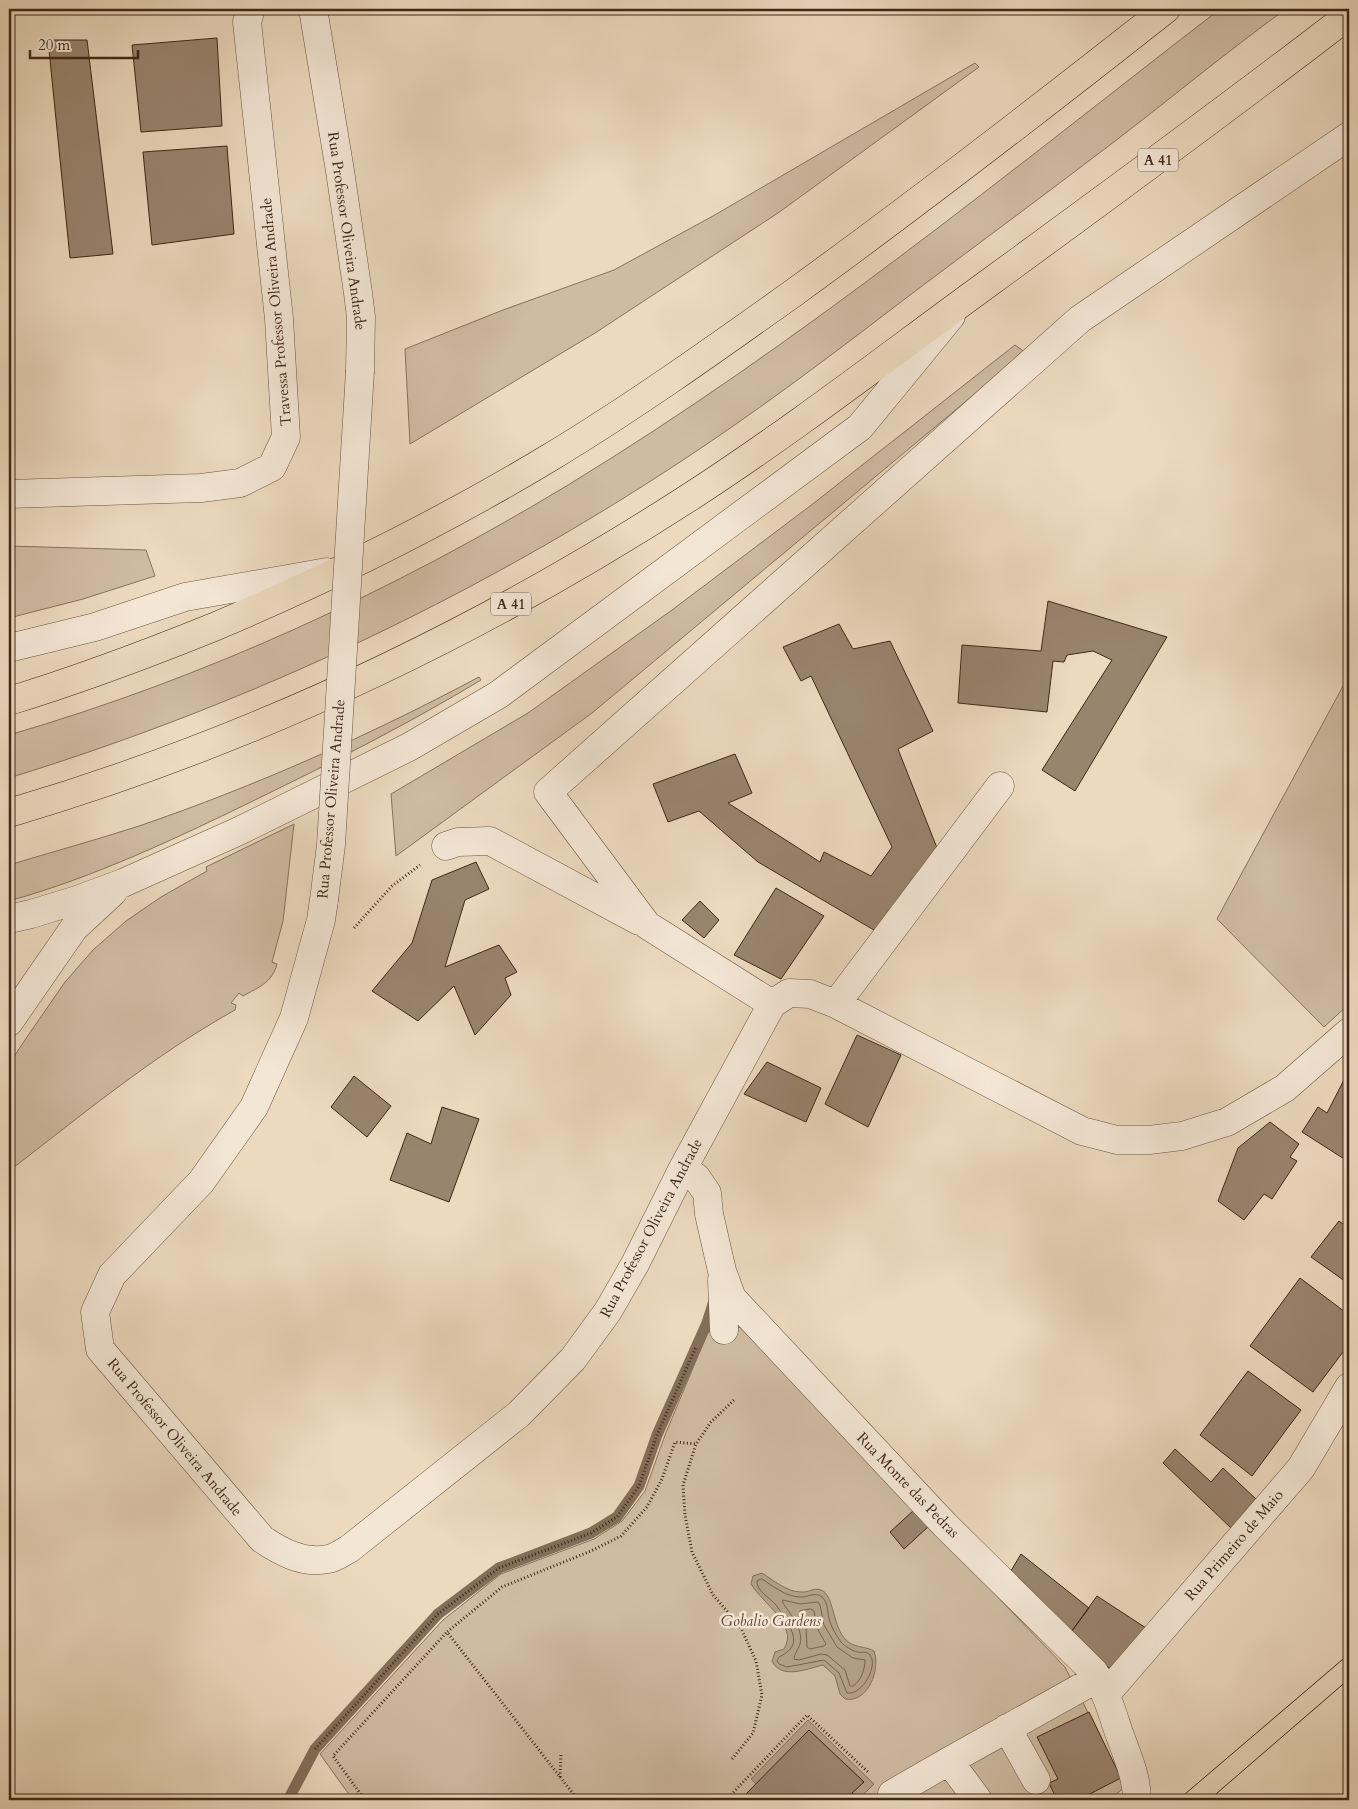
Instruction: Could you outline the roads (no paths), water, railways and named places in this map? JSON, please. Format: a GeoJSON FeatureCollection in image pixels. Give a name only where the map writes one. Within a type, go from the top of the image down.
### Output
{"type":"FeatureCollection","features":[{"type":"Feature","properties":{"kind":"highway"},"geometry":{"type":"LineString","coordinates":[[9,701],[157,650],[279,600],[416,534],[549,458],[629,408],[752,322],[1065,89],[1166,9]]}},
{"type":"Feature","properties":{"kind":"highway","name":"A 41"},"geometry":{"type":"LineString","coordinates":[[9,813],[80,792],[144,770],[252,728],[425,650],[505,608],[576,567],[694,494],[827,402],[1242,98],[1349,16]]}},
{"type":"Feature","properties":{"kind":"street","name":"Travessa Professor Oliveira Andrade"},"geometry":{"type":"LineString","coordinates":[[9,494],[201,488],[240,483],[272,467],[286,436],[279,319],[247,22],[251,9]]}},
{"type":"Feature","properties":{"kind":"street","name":"Rua Professor Oliveira Andrade"},"geometry":{"type":"LineString","coordinates":[[313,9],[361,317],[360,371],[331,845],[321,920],[294,1018],[254,1107],[201,1182],[112,1275],[95,1312],[100,1349],[262,1539],[281,1552],[303,1559],[328,1559],[349,1549],[518,1414],[573,1359],[608,1311],[635,1264],[682,1170],[772,1004]]}},
{"type":"Feature","properties":{"kind":"street"},"geometry":{"type":"LineString","coordinates":[[647,925],[548,792],[1080,319],[1349,136]]}},
{"type":"Feature","properties":{"kind":"street"},"geometry":{"type":"LineString","coordinates":[[9,919],[77,900],[123,883],[239,831],[409,747],[498,695],[860,427],[963,301]]}},
{"type":"Feature","properties":{"kind":"street"},"geometry":{"type":"LineString","coordinates":[[9,648],[95,626],[185,597],[346,569]]}},
{"type":"Feature","properties":{"kind":"street"},"geometry":{"type":"LineString","coordinates":[[836,1004],[1000,786]]}},
{"type":"Feature","properties":{"kind":"street"},"geometry":{"type":"LineString","coordinates":[[446,846],[458,842],[490,841],[647,925],[772,1004],[789,993],[810,994],[836,1004],[1082,1131],[1117,1140],[1149,1140],[1182,1136],[1227,1122],[1285,1088],[1349,1032]]}},
{"type":"Feature","properties":{"kind":"street"},"geometry":{"type":"LineString","coordinates":[[9,1022],[74,928],[123,883]]}},
{"type":"Feature","properties":{"kind":"street","name":"Rua Monte das Pedras"},"geometry":{"type":"LineString","coordinates":[[682,1170],[696,1177],[706,1193],[722,1271],[732,1298],[945,1525],[1094,1672],[1102,1686],[1137,1786],[1137,1800]]}},
{"type":"Feature","properties":{"kind":"street"},"geometry":{"type":"LineString","coordinates":[[722,1271],[724,1330]]}},
{"type":"Feature","properties":{"kind":"street","name":"Rua Primeiro de Maio"},"geometry":{"type":"LineString","coordinates":[[1102,1686],[1301,1468],[1349,1387]]}},
{"type":"Feature","properties":{"kind":"street"},"geometry":{"type":"LineString","coordinates":[[892,1794],[1007,1728],[1102,1686]]}},
{"type":"Feature","properties":{"kind":"street"},"geometry":{"type":"LineString","coordinates":[[1007,1728],[1036,1780]]}},
{"type":"Feature","properties":{"kind":"street"},"geometry":{"type":"LineString","coordinates":[[949,1761],[978,1800]]}},
{"type":"Feature","properties":{"kind":"water"},"geometry":{"type":"Polygon","coordinates":[[[762,1573],[791,1590],[804,1592],[817,1589],[827,1595],[838,1628],[846,1640],[852,1644],[874,1651],[876,1657],[875,1672],[865,1692],[853,1699],[845,1699],[840,1694],[835,1676],[823,1665],[795,1672],[788,1672],[776,1667],[772,1661],[775,1652],[784,1649],[787,1631],[777,1615],[751,1584],[753,1576],[762,1573]]]}},
{"type":"Feature","properties":{"kind":"water"},"geometry":{"type":"Polygon","coordinates":[[[808,1720],[874,1784],[859,1799],[852,1793],[864,1782],[809,1730],[756,1784],[751,1779],[808,1720]]]}},
{"type":"Feature","properties":{"kind":"waterway"},"geometry":{"type":"LineString","coordinates":[[288,1800],[315,1749],[438,1614],[499,1568],[591,1533],[617,1517],[639,1486],[657,1435],[707,1323],[714,1301]]}},
{"type":"Feature","properties":{"kind":"tram line"},"geometry":{"type":"LineString","coordinates":[[1178,1800],[1349,1654]]}},
{"type":"Feature","properties":{"kind":"tram line"},"geometry":{"type":"LineString","coordinates":[[1209,1800],[1349,1679]]}},
{"type":"Feature","properties":{"kind":"park label","name":"Gobalio Gardens"},"geometry":{"type":"Point","coordinates":[771,1621]}}]}
